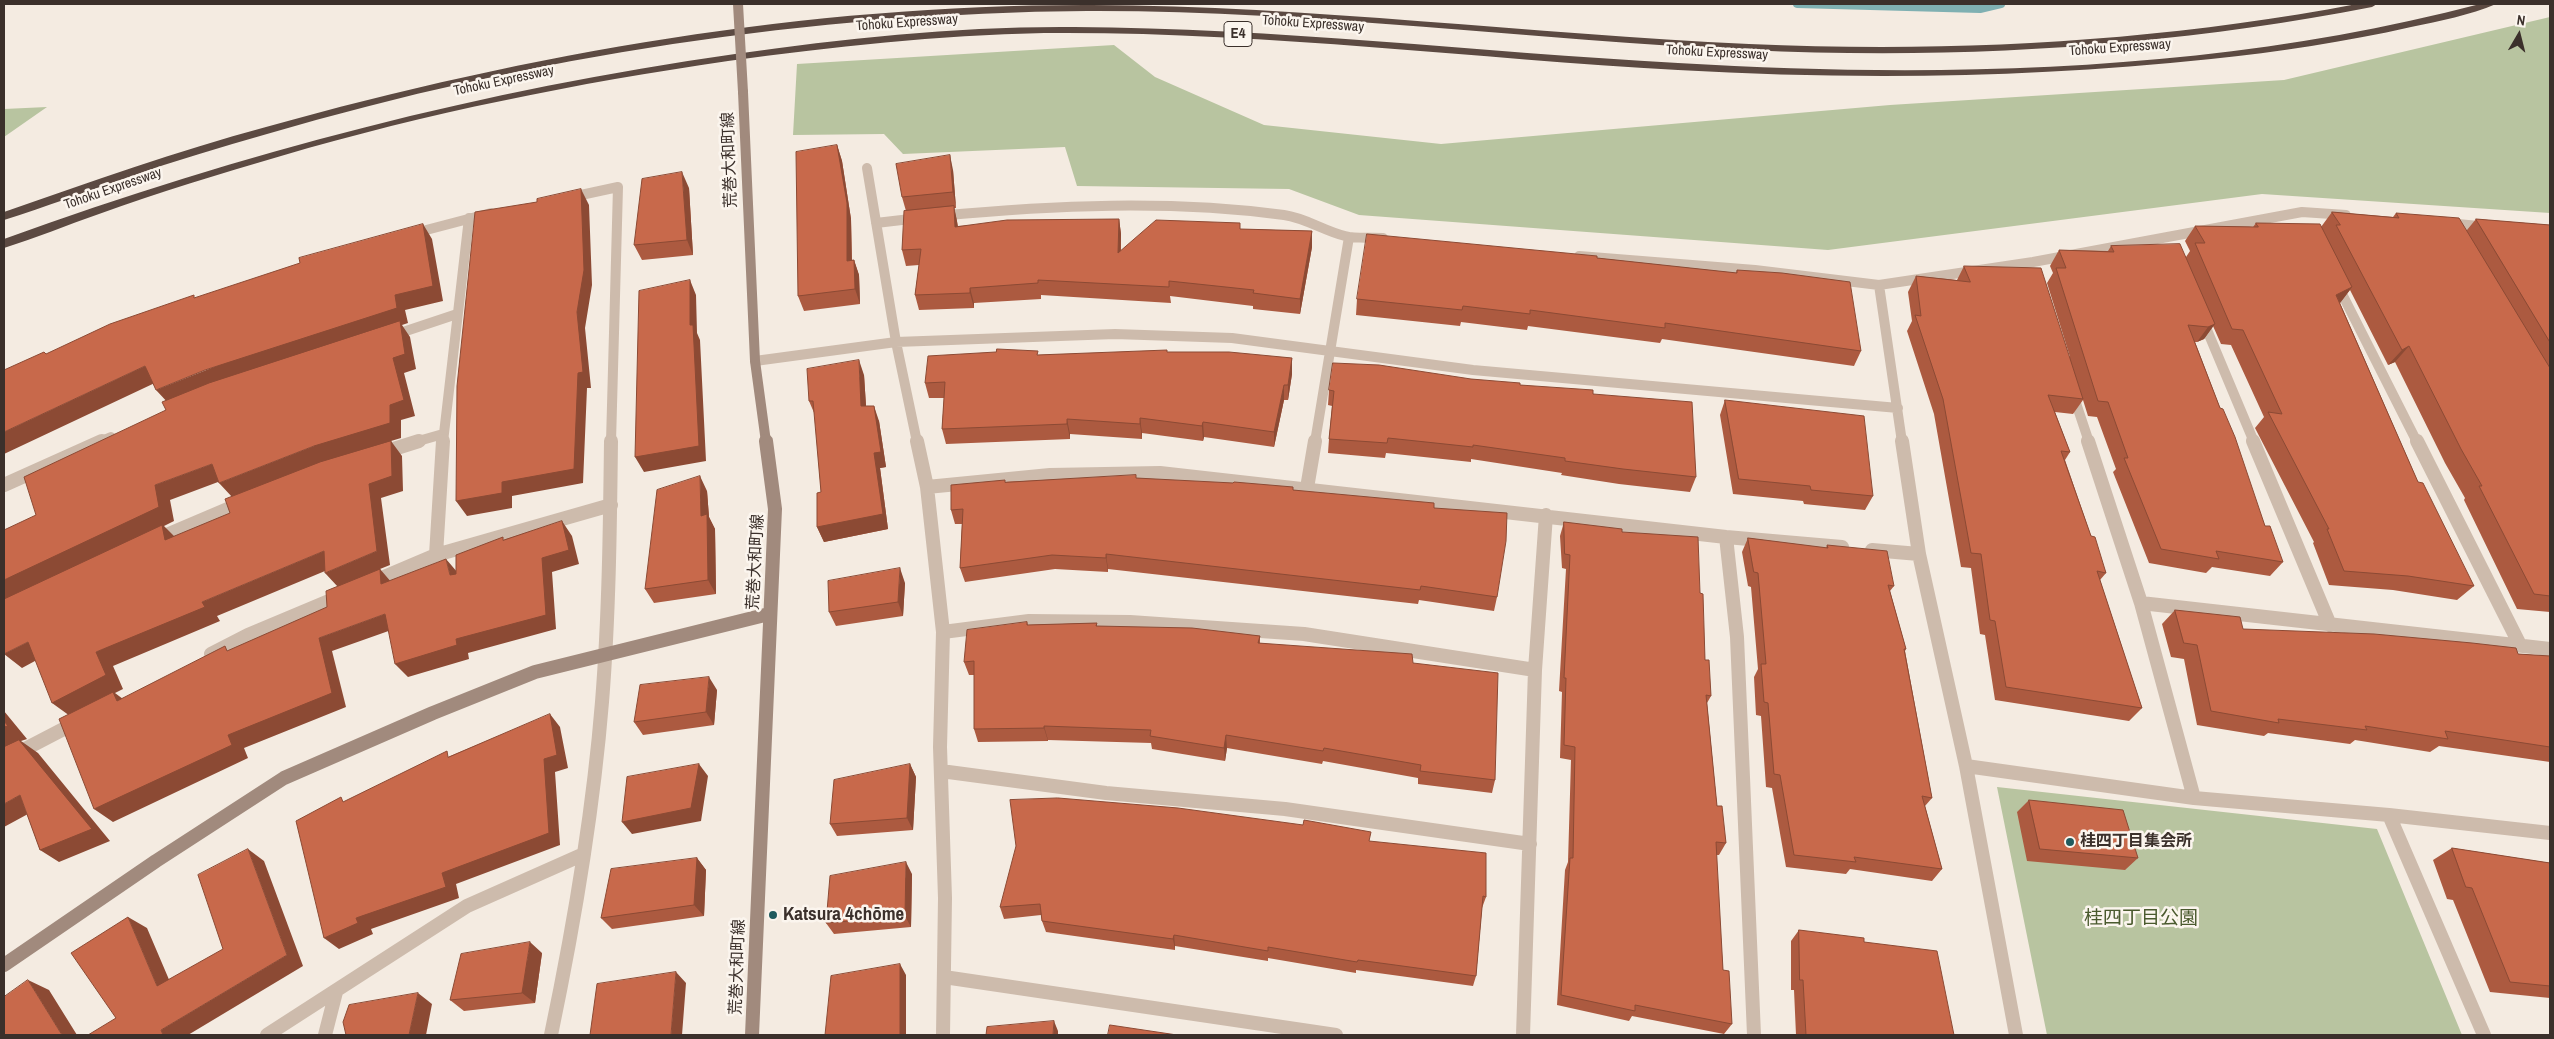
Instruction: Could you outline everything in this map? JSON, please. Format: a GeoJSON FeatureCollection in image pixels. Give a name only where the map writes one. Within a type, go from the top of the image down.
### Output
{"type":"FeatureCollection","features":[{"type":"Feature","properties":{"kind":"highway","name":"Tohoku Expressway"},"geometry":{"type":"LineString","coordinates":[[4,216],[118,175],[222,143],[394,96],[497,72],[691,38],[794,24],[969,11],[1084,8],[1190,10],[1325,16],[1667,43],[1753,48],[1874,50],[2008,48],[2131,39],[2238,27],[2372,4]]}},
{"type":"Feature","properties":{"kind":"highway","name":"Tohoku Expressway"},"geometry":{"type":"LineString","coordinates":[[4,244],[123,201],[226,167],[404,118],[518,92],[636,70],[839,44],[930,35],[1070,30],[1195,32],[1763,72],[1956,72],[2155,62],[2263,49],[2363,33],[2491,4]]}},
{"type":"Feature","properties":{"kind":"street","name":"荒巻大和町線"},"geometry":{"type":"LineString","coordinates":[[738,4],[744,92],[755,362],[775,509],[752,1035]]}},
{"type":"Feature","properties":{"kind":"street"},"geometry":{"type":"LineString","coordinates":[[867,168],[896,342],[927,487],[943,632],[941,771],[946,898],[943,1035]]}},
{"type":"Feature","properties":{"kind":"street"},"geometry":{"type":"LineString","coordinates":[[551,1035],[563,979],[592,809],[605,656],[611,505],[611,378],[618,187],[553,200]]}},
{"type":"Feature","properties":{"kind":"street"},"geometry":{"type":"LineString","coordinates":[[876,223],[991,211],[1090,207],[1192,208],[1286,215],[1348,236],[1395,238]]}},
{"type":"Feature","properties":{"kind":"street"},"geometry":{"type":"LineString","coordinates":[[402,236],[506,210]]}},
{"type":"Feature","properties":{"kind":"street"},"geometry":{"type":"LineString","coordinates":[[1567,254],[1755,270],[1879,285],[2035,267],[2302,212],[2361,216]]}},
{"type":"Feature","properties":{"kind":"street"},"geometry":{"type":"LineString","coordinates":[[2302,212],[2311,229]]}},
{"type":"Feature","properties":{"kind":"street"},"geometry":{"type":"LineString","coordinates":[[436,555],[443,434],[469,218]]}},
{"type":"Feature","properties":{"kind":"street"},"geometry":{"type":"LineString","coordinates":[[2458,240],[2444,223],[2504,229]]}},
{"type":"Feature","properties":{"kind":"street"},"geometry":{"type":"LineString","coordinates":[[1307,488],[1328,349],[1348,236]]}},
{"type":"Feature","properties":{"kind":"street"},"geometry":{"type":"LineString","coordinates":[[2332,273],[2520,645]]}},
{"type":"Feature","properties":{"kind":"street"},"geometry":{"type":"LineString","coordinates":[[1879,285],[1920,554],[1966,766],[2016,1035]]}},
{"type":"Feature","properties":{"kind":"street"},"geometry":{"type":"LineString","coordinates":[[2198,307],[2330,625]]}},
{"type":"Feature","properties":{"kind":"street"},"geometry":{"type":"LineString","coordinates":[[383,338],[457,314]]}},
{"type":"Feature","properties":{"kind":"street"},"geometry":{"type":"LineString","coordinates":[[755,362],[896,342],[1115,334],[1232,338],[1328,349],[1359,356],[1472,370],[1898,408]]}},
{"type":"Feature","properties":{"kind":"street"},"geometry":{"type":"LineString","coordinates":[[2068,381],[2141,603],[2194,798]]}},
{"type":"Feature","properties":{"kind":"street"},"geometry":{"type":"LineString","coordinates":[[4,485],[119,433]]}},
{"type":"Feature","properties":{"kind":"street"},"geometry":{"type":"LineString","coordinates":[[368,457],[443,434]]}},
{"type":"Feature","properties":{"kind":"street"},"geometry":{"type":"LineString","coordinates":[[927,487],[1050,475],[1160,473],[1546,515],[1726,538],[1920,554]]}},
{"type":"Feature","properties":{"kind":"street"},"geometry":{"type":"LineString","coordinates":[[141,547],[184,526],[257,498]]}},
{"type":"Feature","properties":{"kind":"street"},"geometry":{"type":"LineString","coordinates":[[195,662],[248,635],[436,555],[611,505]]}},
{"type":"Feature","properties":{"kind":"street"},"geometry":{"type":"LineString","coordinates":[[1523,1035],[1536,670],[1546,515]]}},
{"type":"Feature","properties":{"kind":"street"},"geometry":{"type":"LineString","coordinates":[[1726,538],[1737,637],[1754,1035]]}},
{"type":"Feature","properties":{"kind":"street"},"geometry":{"type":"LineString","coordinates":[[2141,603],[2550,649]]}},
{"type":"Feature","properties":{"kind":"street"},"geometry":{"type":"LineString","coordinates":[[4,965],[156,861],[284,778],[432,713],[535,672],[769,614]]}},
{"type":"Feature","properties":{"kind":"street"},"geometry":{"type":"LineString","coordinates":[[943,632],[1030,622],[1130,622],[1304,634],[1536,670]]}},
{"type":"Feature","properties":{"kind":"street"},"geometry":{"type":"LineString","coordinates":[[4,760],[89,716]]}},
{"type":"Feature","properties":{"kind":"street"},"geometry":{"type":"LineString","coordinates":[[1966,766],[2194,798],[2389,814],[2550,833]]}},
{"type":"Feature","properties":{"kind":"street"},"geometry":{"type":"LineString","coordinates":[[941,771],[1106,793],[1285,809],[1530,844]]}},
{"type":"Feature","properties":{"kind":"street"},"geometry":{"type":"LineString","coordinates":[[2389,814],[2484,1035]]}},
{"type":"Feature","properties":{"kind":"street"},"geometry":{"type":"LineString","coordinates":[[267,1035],[467,906],[584,854]]}},
{"type":"Feature","properties":{"kind":"street"},"geometry":{"type":"LineString","coordinates":[[944,977],[1336,1035]]}},
{"type":"Feature","properties":{"kind":"street"},"geometry":{"type":"LineString","coordinates":[[325,1035],[336,992]]}},
{"type":"Feature","properties":{"kind":"green space"},"geometry":{"type":"Polygon","coordinates":[[[2550,17],[2550,213],[2262,194],[1828,250],[1359,215],[1289,189],[1077,186],[1065,147],[903,154],[884,134],[793,135],[797,64],[1114,45],[1155,77],[1264,125],[1441,144],[1890,105],[2284,80],[2550,17]]]}},
{"type":"Feature","properties":{"kind":"green space"},"geometry":{"type":"Polygon","coordinates":[[[47,107],[4,137],[4,109],[47,107]]]}},
{"type":"Feature","properties":{"kind":"green space","name":"桂四丁目公園"},"geometry":{"type":"Polygon","coordinates":[[[1997,787],[2377,829],[2462,1035],[2047,1035],[1997,787]]]}},
{"type":"Feature","properties":{"kind":"building"},"geometry":{"type":"Polygon","coordinates":[[[837,145],[847,203],[847,261],[854,260],[855,289],[798,296],[796,152],[837,145]]]}},
{"type":"Feature","properties":{"kind":"building"},"geometry":{"type":"Polygon","coordinates":[[[950,155],[953,192],[902,197],[896,164],[950,155]]]}},
{"type":"Feature","properties":{"kind":"building"},"geometry":{"type":"Polygon","coordinates":[[[682,172],[687,240],[634,245],[642,179],[682,172]]]}},
{"type":"Feature","properties":{"kind":"building"},"geometry":{"type":"Polygon","coordinates":[[[581,189],[584,270],[577,312],[583,372],[578,373],[574,469],[502,482],[502,493],[456,501],[457,386],[475,212],[537,202],[537,199],[581,189]]]}},
{"type":"Feature","properties":{"kind":"building"},"geometry":{"type":"Polygon","coordinates":[[[954,206],[955,227],[1007,220],[1119,219],[1118,253],[1156,220],[1240,223],[1240,229],[1312,231],[1300,299],[1253,293],[1254,290],[1169,281],[1169,287],[1038,280],[1038,283],[970,288],[970,293],[915,295],[921,249],[902,250],[904,211],[954,206]]]}},
{"type":"Feature","properties":{"kind":"building"},"geometry":{"type":"Polygon","coordinates":[[[2332,212],[2399,218],[2396,213],[2459,218],[2550,368],[2550,596],[2534,594],[2479,486],[2482,486],[2461,449],[2409,346],[2402,350],[2336,225],[2340,225],[2332,212]]]}},
{"type":"Feature","properties":{"kind":"building"},"geometry":{"type":"Polygon","coordinates":[[[2476,219],[2550,225],[2550,342],[2476,219]]]}},
{"type":"Feature","properties":{"kind":"building"},"geometry":{"type":"Polygon","coordinates":[[[2256,223],[2320,224],[2352,287],[2336,295],[2418,482],[2423,483],[2474,586],[2408,576],[2344,571],[2327,529],[2329,529],[2268,412],[2282,414],[2243,330],[2232,329],[2195,243],[2205,243],[2195,226],[2258,227],[2256,223]]]}},
{"type":"Feature","properties":{"kind":"building"},"geometry":{"type":"Polygon","coordinates":[[[423,224],[433,286],[395,295],[397,308],[205,370],[156,390],[145,366],[4,432],[4,370],[44,352],[46,354],[110,324],[194,295],[194,298],[300,263],[299,258],[423,224]]]}},
{"type":"Feature","properties":{"kind":"building"},"geometry":{"type":"Polygon","coordinates":[[[1367,234],[1597,256],[1597,258],[1737,273],[1737,270],[1782,273],[1850,282],[1861,351],[1665,323],[1665,328],[1530,310],[1530,314],[1463,306],[1462,310],[1357,299],[1367,234]]]}},
{"type":"Feature","properties":{"kind":"building"},"geometry":{"type":"Polygon","coordinates":[[[2180,244],[2215,324],[2208,327],[2188,325],[2220,408],[2223,409],[2235,437],[2265,526],[2270,526],[2283,562],[2216,551],[2219,559],[2161,549],[2124,458],[2128,458],[2108,402],[2098,401],[2056,268],[2066,268],[2059,250],[2114,252],[2111,246],[2180,244]]]}},
{"type":"Feature","properties":{"kind":"building"},"geometry":{"type":"Polygon","coordinates":[[[1964,266],[2041,268],[2083,399],[2048,395],[2070,452],[2061,451],[2091,536],[2095,537],[2106,573],[2097,571],[2142,708],[2006,687],[1995,621],[1990,620],[1981,554],[1971,553],[1943,399],[1915,315],[1921,316],[1916,276],[1970,282],[1964,266]]]}},
{"type":"Feature","properties":{"kind":"building"},"geometry":{"type":"Polygon","coordinates":[[[690,280],[690,325],[693,325],[699,446],[635,457],[639,291],[690,280]]]}},
{"type":"Feature","properties":{"kind":"building"},"geometry":{"type":"Polygon","coordinates":[[[400,321],[405,354],[393,358],[404,400],[390,405],[390,423],[314,446],[219,483],[212,464],[155,485],[159,507],[4,580],[4,530],[36,515],[24,477],[166,410],[162,402],[209,383],[400,321]]]}},
{"type":"Feature","properties":{"kind":"building"},"geometry":{"type":"Polygon","coordinates":[[[997,349],[1038,351],[1037,355],[1167,350],[1167,352],[1229,352],[1292,358],[1288,385],[1284,385],[1274,432],[1203,422],[1202,426],[1140,418],[1140,424],[1067,419],[1067,424],[942,429],[945,382],[925,383],[928,356],[996,352],[997,349]]]}},
{"type":"Feature","properties":{"kind":"building"},"geometry":{"type":"Polygon","coordinates":[[[859,360],[861,406],[874,406],[881,452],[874,453],[883,514],[817,527],[817,493],[821,492],[813,401],[809,401],[807,369],[859,360]]]}},
{"type":"Feature","properties":{"kind":"building"},"geometry":{"type":"Polygon","coordinates":[[[1333,363],[1379,365],[1471,379],[1520,383],[1520,385],[1593,390],[1593,394],[1692,402],[1696,477],[1565,461],[1565,458],[1473,445],[1473,447],[1388,438],[1387,443],[1329,439],[1334,391],[1329,390],[1333,363]]]}},
{"type":"Feature","properties":{"kind":"building"},"geometry":{"type":"Polygon","coordinates":[[[1725,400],[1864,416],[1873,496],[1811,490],[1810,486],[1739,479],[1725,400]]]}},
{"type":"Feature","properties":{"kind":"building"},"geometry":{"type":"Polygon","coordinates":[[[391,441],[392,476],[369,484],[377,551],[325,573],[324,551],[202,602],[205,607],[96,652],[106,675],[52,703],[28,642],[4,654],[4,599],[162,525],[165,540],[230,513],[225,499],[320,462],[391,441]]]}},
{"type":"Feature","properties":{"kind":"building"},"geometry":{"type":"Polygon","coordinates":[[[1136,475],[1136,478],[1234,482],[1293,487],[1293,490],[1434,503],[1434,508],[1507,513],[1506,541],[1497,597],[1421,586],[1420,590],[1106,554],[1106,558],[1052,555],[960,568],[963,509],[951,510],[951,485],[1005,480],[1005,482],[1136,475]]]}},
{"type":"Feature","properties":{"kind":"building"},"geometry":{"type":"Polygon","coordinates":[[[700,476],[701,516],[707,514],[708,580],[645,589],[657,490],[700,476]]]}},
{"type":"Feature","properties":{"kind":"building"},"geometry":{"type":"Polygon","coordinates":[[[562,521],[569,550],[542,558],[546,615],[456,639],[457,645],[395,664],[385,614],[319,638],[332,693],[228,735],[232,745],[94,809],[59,719],[113,692],[117,701],[225,646],[227,651],[327,607],[326,591],[380,569],[381,584],[446,559],[450,575],[456,574],[456,555],[503,537],[503,540],[562,521]]]}},
{"type":"Feature","properties":{"kind":"building"},"geometry":{"type":"Polygon","coordinates":[[[1564,522],[1622,529],[1622,532],[1698,537],[1700,593],[1703,594],[1705,660],[1709,660],[1711,696],[1706,695],[1717,806],[1722,806],[1726,843],[1716,842],[1723,970],[1729,971],[1732,1024],[1635,1005],[1635,1011],[1561,995],[1570,858],[1573,858],[1575,747],[1564,745],[1566,678],[1564,678],[1570,555],[1565,554],[1564,522]]]}},
{"type":"Feature","properties":{"kind":"building"},"geometry":{"type":"Polygon","coordinates":[[[1748,538],[1828,548],[1827,545],[1887,551],[1894,586],[1888,585],[1906,649],[1904,649],[1932,798],[1922,796],[1942,869],[1854,857],[1856,862],[1794,855],[1780,775],[1774,774],[1768,703],[1764,702],[1761,664],[1766,664],[1758,573],[1754,572],[1748,538]]]}},
{"type":"Feature","properties":{"kind":"building"},"geometry":{"type":"Polygon","coordinates":[[[900,568],[898,602],[829,612],[828,581],[900,568]]]}},
{"type":"Feature","properties":{"kind":"building"},"geometry":{"type":"Polygon","coordinates":[[[2175,610],[2240,617],[2243,629],[2374,634],[2516,648],[2518,654],[2550,656],[2550,747],[2445,731],[2448,739],[2365,726],[2367,730],[2278,719],[2279,723],[2211,711],[2197,645],[2184,643],[2175,610]]]}},
{"type":"Feature","properties":{"kind":"building"},"geometry":{"type":"Polygon","coordinates":[[[1027,622],[1027,625],[1097,623],[1096,626],[1192,628],[1260,636],[1258,643],[1412,654],[1413,663],[1498,673],[1495,780],[1420,771],[1421,765],[1324,748],[1323,751],[1226,735],[1224,748],[1150,736],[1151,730],[1044,726],[1044,728],[974,729],[974,661],[964,662],[967,630],[1027,622]]]}},
{"type":"Feature","properties":{"kind":"building"},"geometry":{"type":"Polygon","coordinates":[[[709,677],[706,712],[634,722],[640,685],[709,677]]]}},
{"type":"Feature","properties":{"kind":"building"},"geometry":{"type":"Polygon","coordinates":[[[550,714],[557,755],[544,759],[549,833],[442,873],[446,887],[356,918],[358,923],[324,938],[296,821],[341,797],[343,802],[447,751],[448,757],[550,714]]]}},
{"type":"Feature","properties":{"kind":"building"},"geometry":{"type":"Polygon","coordinates":[[[19,740],[92,829],[40,850],[20,795],[4,804],[4,747],[19,740]]]}},
{"type":"Feature","properties":{"kind":"building"},"geometry":{"type":"Polygon","coordinates":[[[699,764],[691,808],[622,822],[627,777],[699,764]]]}},
{"type":"Feature","properties":{"kind":"building"},"geometry":{"type":"Polygon","coordinates":[[[910,764],[907,818],[830,824],[834,780],[910,764]]]}},
{"type":"Feature","properties":{"kind":"building"},"geometry":{"type":"Polygon","coordinates":[[[1058,798],[1178,808],[1303,825],[1304,820],[1371,832],[1369,841],[1486,853],[1486,897],[1483,896],[1476,976],[1358,960],[1357,962],[1268,947],[1268,951],[1174,935],[1173,939],[1042,921],[1040,904],[1000,907],[1016,846],[1010,800],[1058,798]]]}},
{"type":"Feature","properties":{"kind":"building"},"geometry":{"type":"Polygon","coordinates":[[[2029,800],[2123,810],[2138,858],[2040,849],[2029,800]]]}},
{"type":"Feature","properties":{"kind":"building"},"geometry":{"type":"Polygon","coordinates":[[[2452,848],[2550,863],[2550,986],[2510,982],[2472,888],[2466,887],[2452,848]]]}},
{"type":"Feature","properties":{"kind":"building"},"geometry":{"type":"Polygon","coordinates":[[[248,849],[287,955],[161,1030],[163,1035],[88,1035],[116,1018],[71,953],[128,917],[157,986],[223,949],[198,875],[248,849]]]}},
{"type":"Feature","properties":{"kind":"building"},"geometry":{"type":"Polygon","coordinates":[[[697,858],[694,905],[601,918],[611,869],[697,858]]]}},
{"type":"Feature","properties":{"kind":"building"},"geometry":{"type":"Polygon","coordinates":[[[906,862],[905,916],[826,923],[830,876],[906,862]]]}},
{"type":"Feature","properties":{"kind":"building"},"geometry":{"type":"Polygon","coordinates":[[[1799,930],[1864,938],[1864,942],[1937,951],[1954,1035],[1806,1035],[1803,980],[1800,980],[1799,930]]]}},
{"type":"Feature","properties":{"kind":"building"},"geometry":{"type":"Polygon","coordinates":[[[530,942],[522,993],[450,1000],[461,954],[530,942]]]}},
{"type":"Feature","properties":{"kind":"building"},"geometry":{"type":"Polygon","coordinates":[[[900,964],[900,1035],[825,1035],[831,976],[900,964]]]}},
{"type":"Feature","properties":{"kind":"building"},"geometry":{"type":"Polygon","coordinates":[[[676,972],[671,1035],[590,1035],[597,984],[676,972]]]}},
{"type":"Feature","properties":{"kind":"building"},"geometry":{"type":"Polygon","coordinates":[[[28,980],[62,1035],[4,1035],[4,997],[28,980]]]}},
{"type":"Feature","properties":{"kind":"building"},"geometry":{"type":"Polygon","coordinates":[[[418,993],[409,1035],[346,1035],[343,1022],[349,1005],[418,993]]]}},
{"type":"Feature","properties":{"kind":"building"},"geometry":{"type":"Polygon","coordinates":[[[1054,1021],[1053,1035],[986,1035],[987,1027],[1054,1021]]]}},
{"type":"Feature","properties":{"kind":"building"},"geometry":{"type":"Polygon","coordinates":[[[1110,1025],[1177,1035],[1108,1035],[1110,1025]]]}},
{"type":"Feature","properties":{"kind":"waterway"},"geometry":{"type":"LineString","coordinates":[[1797,4],[1980,9],[2001,4]]}},
{"type":"Feature","properties":{"kind":"place","name":"桂四丁目集会所"},"geometry":{"type":"Point","coordinates":[2070,842]}},
{"type":"Feature","properties":{"kind":"place","name":"Katsura 4chōme"},"geometry":{"type":"Point","coordinates":[773,915]}}]}
